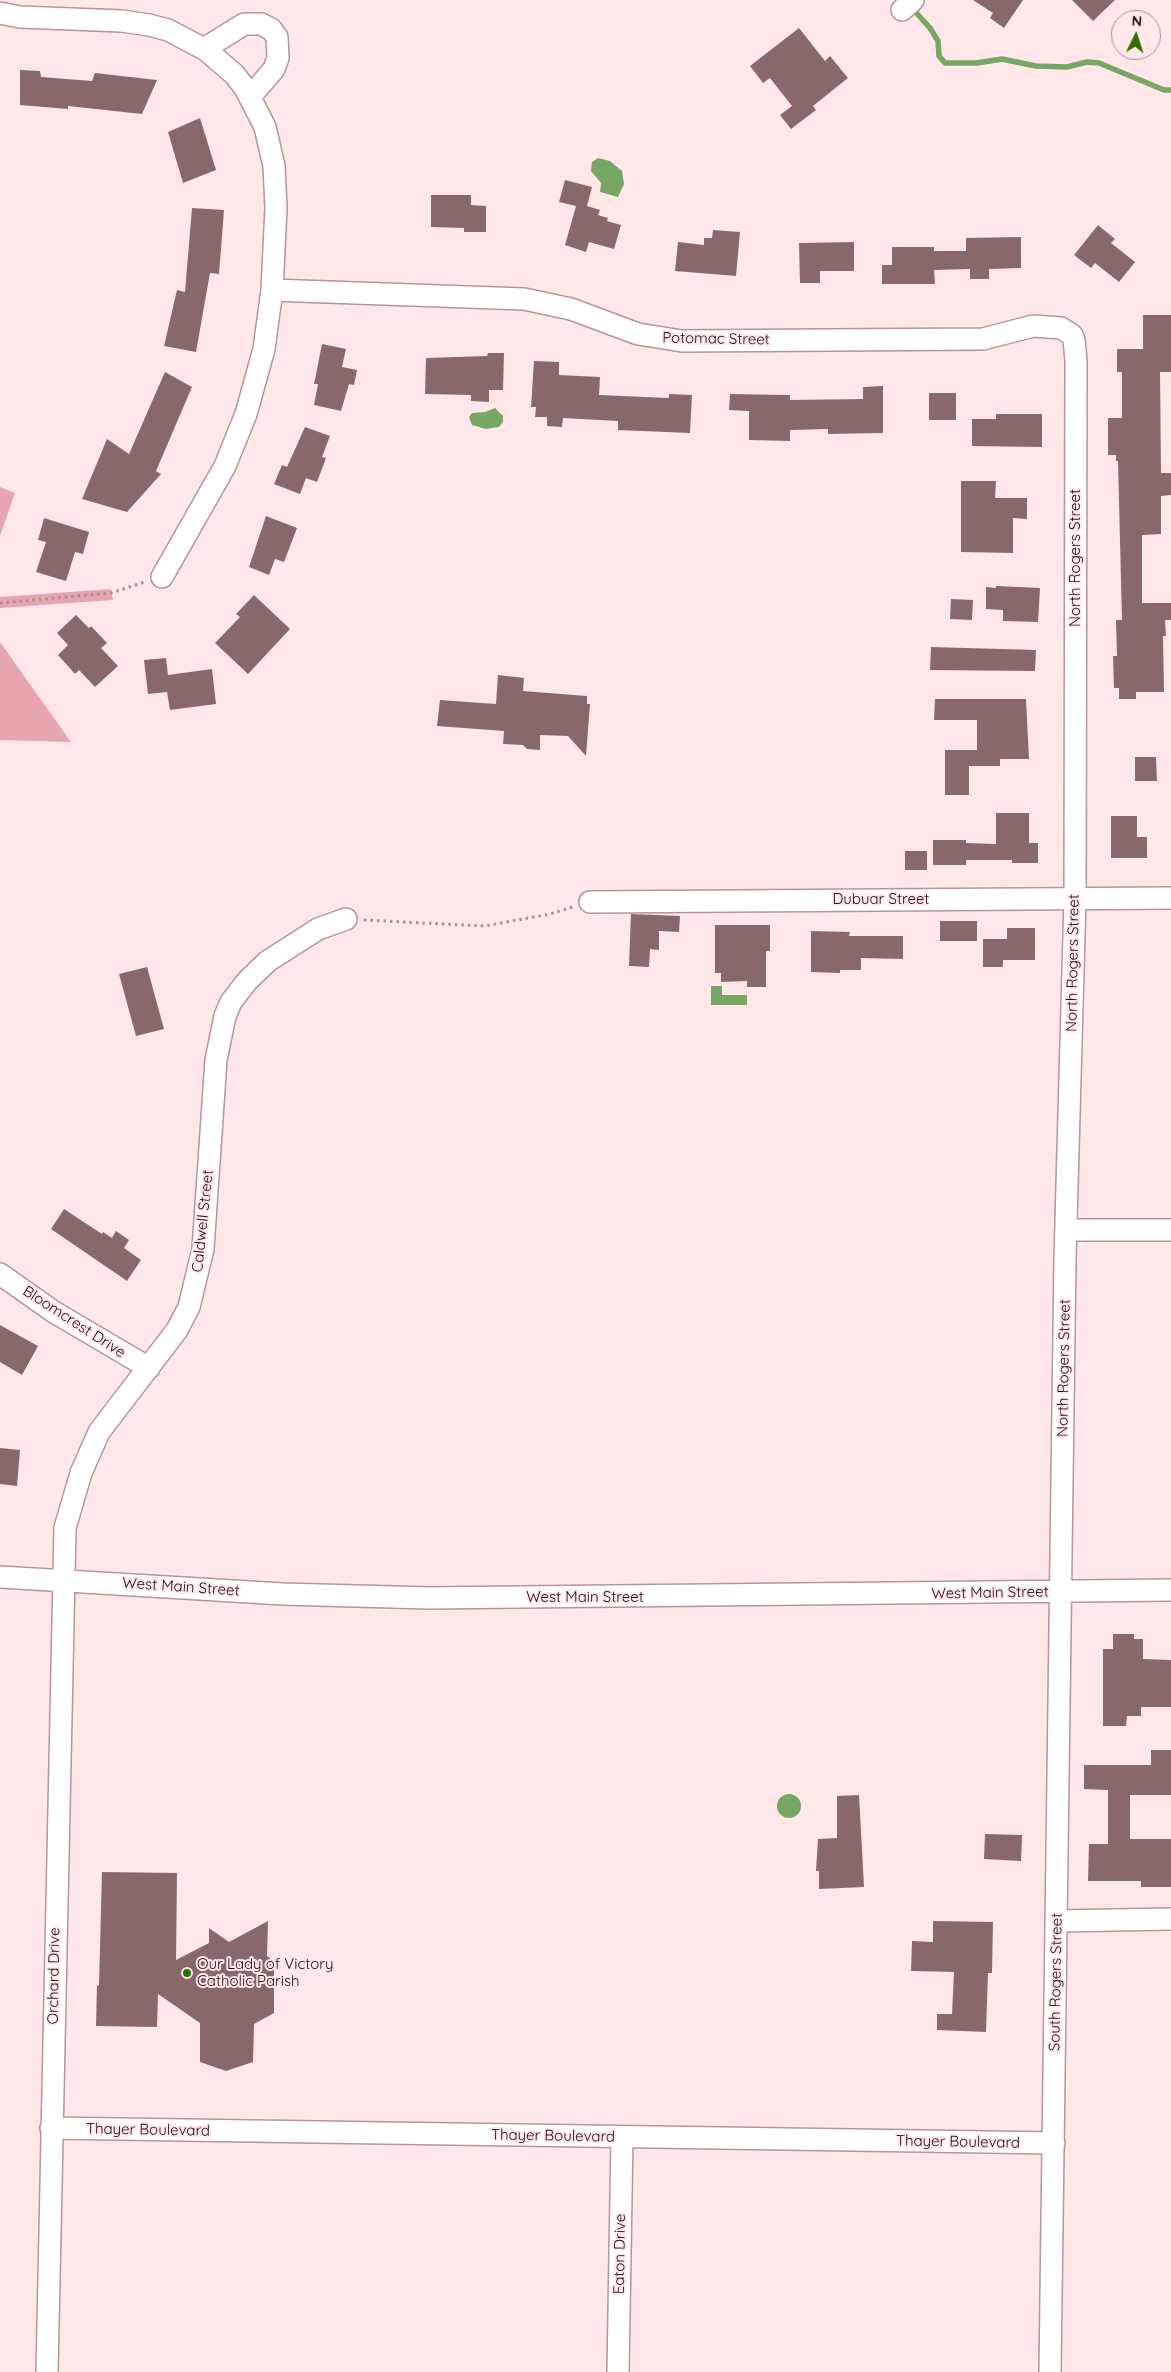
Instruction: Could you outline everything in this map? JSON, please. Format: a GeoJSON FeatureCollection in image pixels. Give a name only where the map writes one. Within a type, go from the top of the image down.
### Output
{"type":"FeatureCollection","features":[{"type":"Feature","properties":{"kind":"street"},"geometry":{"type":"LineString","coordinates":[[0,13],[20,17],[122,21],[168,30],[204,49],[234,74],[250,97],[265,127],[274,166],[276,208],[272,290],[264,349],[246,414],[225,466],[162,576]]}},
{"type":"Feature","properties":{"kind":"street"},"geometry":{"type":"LineString","coordinates":[[204,49],[244,24],[261,24],[271,29],[277,37],[278,58],[274,69],[250,97]]}},
{"type":"Feature","properties":{"kind":"street","name":"Potomac Street"},"geometry":{"type":"LineString","coordinates":[[272,290],[524,299],[571,309],[638,334],[682,341],[983,338],[1033,326],[1055,326],[1072,335]]}},
{"type":"Feature","properties":{"kind":"street","name":"North Rogers Street"},"geometry":{"type":"LineString","coordinates":[[1060,1592],[1066,1230],[1075,899],[1076,360],[1072,335]]}},
{"type":"Feature","properties":{"kind":"street","name":"Dubuar Street"},"geometry":{"type":"LineString","coordinates":[[590,902],[1171,898]]}},
{"type":"Feature","properties":{"kind":"street","name":"Caldwell Street"},"geometry":{"type":"LineString","coordinates":[[63,1580],[65,1528],[88,1452],[111,1415],[177,1330],[188,1307],[200,1267],[216,1060],[225,1016],[231,1002],[247,981],[268,961],[318,929],[346,919]]}},
{"type":"Feature","properties":{"kind":"street"},"geometry":{"type":"LineString","coordinates":[[1066,1230],[1171,1230]]}},
{"type":"Feature","properties":{"kind":"street","name":"Bloomcrest Drive"},"geometry":{"type":"LineString","coordinates":[[0,1274],[54,1312],[149,1368]]}},
{"type":"Feature","properties":{"kind":"street","name":"West Main Street"},"geometry":{"type":"LineString","coordinates":[[0,1577],[283,1594],[429,1598],[1171,1590]]}},
{"type":"Feature","properties":{"kind":"street","name":"Orchard Drive"},"geometry":{"type":"LineString","coordinates":[[47,2372],[63,1580]]}},
{"type":"Feature","properties":{"kind":"street","name":"South Rogers Street"},"geometry":{"type":"LineString","coordinates":[[1050,2372],[1060,1592]]}},
{"type":"Feature","properties":{"kind":"street"},"geometry":{"type":"LineString","coordinates":[[1056,1921],[1171,1919]]}},
{"type":"Feature","properties":{"kind":"street","name":"Thayer Boulevard"},"geometry":{"type":"LineString","coordinates":[[51,2128],[1054,2143]]}},
{"type":"Feature","properties":{"kind":"street","name":"Eaton Drive"},"geometry":{"type":"LineString","coordinates":[[618,2372],[622,2137]]}},
{"type":"Feature","properties":{"kind":"path"},"geometry":{"type":"LineString","coordinates":[[0,603],[111,593],[162,576]]}},
{"type":"Feature","properties":{"kind":"path"},"geometry":{"type":"LineString","coordinates":[[346,919],[485,926],[550,914],[590,902]]}},
{"type":"Feature","properties":{"kind":"shaded area"},"geometry":{"type":"Polygon","coordinates":[[[598,158],[610,161],[622,171],[624,184],[618,197],[600,192],[601,183],[591,171],[592,162],[598,158]]]}},
{"type":"Feature","properties":{"kind":"shaded area"},"geometry":{"type":"Polygon","coordinates":[[[495,408],[503,416],[503,422],[499,427],[486,429],[472,425],[469,417],[472,413],[485,412],[495,408]]]}},
{"type":"Feature","properties":{"kind":"shaded area"},"geometry":{"type":"Polygon","coordinates":[[[0,487],[15,493],[0,536],[0,487]]]}},
{"type":"Feature","properties":{"kind":"shaded area"},"geometry":{"type":"Polygon","coordinates":[[[111,589],[113,600],[0,608],[0,597],[111,589]]]}},
{"type":"Feature","properties":{"kind":"shaded area"},"geometry":{"type":"Polygon","coordinates":[[[0,642],[71,742],[0,740],[0,642]]]}},
{"type":"Feature","properties":{"kind":"shaded area"},"geometry":{"type":"Polygon","coordinates":[[[711,986],[722,986],[722,995],[747,995],[747,1005],[711,1005],[711,986]]]}},
{"type":"Feature","properties":{"kind":"shaded area"},"geometry":{"type":"Polygon","coordinates":[[[789,1794],[798,1797],[801,1806],[798,1815],[789,1818],[780,1815],[777,1806],[780,1797],[789,1794]]]}},
{"type":"Feature","properties":{"kind":"building"},"geometry":{"type":"Polygon","coordinates":[[[973,0],[1023,0],[1004,28],[990,18],[993,13],[973,0]]]}},
{"type":"Feature","properties":{"kind":"building"},"geometry":{"type":"Polygon","coordinates":[[[1072,0],[1115,0],[1093,21],[1072,0]]]}},
{"type":"Feature","properties":{"kind":"building"},"geometry":{"type":"Polygon","coordinates":[[[799,28],[825,61],[830,56],[848,78],[813,106],[816,110],[791,129],[780,115],[792,106],[770,78],[763,83],[750,66],[799,28]]]}},
{"type":"Feature","properties":{"kind":"building"},"geometry":{"type":"Polygon","coordinates":[[[20,70],[40,71],[41,77],[92,81],[95,73],[157,80],[142,114],[68,106],[68,109],[20,105],[20,70]]]}},
{"type":"Feature","properties":{"kind":"building"},"geometry":{"type":"Polygon","coordinates":[[[200,118],[216,170],[183,183],[168,132],[200,118]]]}},
{"type":"Feature","properties":{"kind":"building"},"geometry":{"type":"Polygon","coordinates":[[[565,180],[592,187],[587,206],[600,210],[598,215],[608,218],[607,221],[621,225],[614,249],[589,242],[586,252],[565,245],[576,206],[559,202],[565,180]]]}},
{"type":"Feature","properties":{"kind":"building"},"geometry":{"type":"Polygon","coordinates":[[[431,195],[471,195],[471,205],[486,206],[486,232],[464,232],[464,228],[431,227],[431,195]]]}},
{"type":"Feature","properties":{"kind":"building"},"geometry":{"type":"Polygon","coordinates":[[[192,208],[224,210],[219,274],[210,273],[196,352],[164,346],[177,290],[185,292],[192,208]]]}},
{"type":"Feature","properties":{"kind":"building"},"geometry":{"type":"Polygon","coordinates":[[[1098,225],[1115,239],[1111,243],[1135,262],[1119,282],[1095,263],[1091,268],[1074,255],[1098,225]]]}},
{"type":"Feature","properties":{"kind":"building"},"geometry":{"type":"Polygon","coordinates":[[[713,230],[740,232],[736,276],[675,271],[678,242],[704,245],[704,238],[712,238],[713,230]]]}},
{"type":"Feature","properties":{"kind":"building"},"geometry":{"type":"Polygon","coordinates":[[[1021,237],[1021,268],[989,269],[989,279],[970,279],[970,269],[934,270],[935,284],[882,284],[882,265],[892,265],[892,247],[934,247],[934,251],[966,251],[966,238],[1021,237]]]}},
{"type":"Feature","properties":{"kind":"building"},"geometry":{"type":"Polygon","coordinates":[[[854,242],[854,271],[820,271],[820,283],[800,283],[799,243],[854,242]]]}},
{"type":"Feature","properties":{"kind":"building"},"geometry":{"type":"Polygon","coordinates":[[[1143,315],[1171,315],[1171,372],[1160,372],[1161,473],[1171,473],[1171,495],[1161,496],[1161,534],[1142,535],[1142,603],[1171,603],[1171,620],[1165,620],[1166,636],[1163,636],[1164,692],[1136,692],[1136,699],[1119,699],[1119,688],[1114,688],[1113,656],[1117,656],[1116,620],[1122,620],[1118,461],[1116,461],[1116,455],[1108,455],[1108,418],[1122,418],[1122,372],[1117,372],[1117,349],[1143,349],[1143,315]]]}},
{"type":"Feature","properties":{"kind":"building"},"geometry":{"type":"Polygon","coordinates":[[[322,344],[346,349],[342,367],[357,370],[354,385],[349,384],[341,411],[314,405],[318,384],[314,384],[322,344]]]}},
{"type":"Feature","properties":{"kind":"building"},"geometry":{"type":"Polygon","coordinates":[[[488,353],[504,353],[503,390],[489,390],[489,402],[471,401],[471,395],[425,394],[426,358],[487,356],[488,353]]]}},
{"type":"Feature","properties":{"kind":"building"},"geometry":{"type":"Polygon","coordinates":[[[534,361],[559,362],[559,375],[600,377],[599,395],[669,398],[669,394],[692,395],[690,433],[618,430],[618,421],[563,418],[562,427],[547,426],[547,417],[535,417],[536,407],[531,407],[534,361]]]}},
{"type":"Feature","properties":{"kind":"building"},"geometry":{"type":"Polygon","coordinates":[[[165,372],[192,387],[156,471],[161,474],[127,512],[82,499],[107,439],[129,454],[165,372]]]}},
{"type":"Feature","properties":{"kind":"building"},"geometry":{"type":"Polygon","coordinates":[[[883,386],[883,433],[828,434],[828,429],[790,430],[790,441],[749,440],[749,411],[729,410],[730,394],[790,395],[790,400],[863,399],[863,387],[883,386]]]}},
{"type":"Feature","properties":{"kind":"building"},"geometry":{"type":"Polygon","coordinates":[[[929,393],[956,393],[956,420],[929,420],[929,393]]]}},
{"type":"Feature","properties":{"kind":"building"},"geometry":{"type":"Polygon","coordinates":[[[996,414],[1042,414],[1042,447],[972,446],[972,419],[996,419],[996,414]]]}},
{"type":"Feature","properties":{"kind":"building"},"geometry":{"type":"Polygon","coordinates":[[[305,427],[330,436],[322,457],[326,458],[317,482],[306,478],[300,494],[274,484],[282,465],[287,467],[305,427]]]}},
{"type":"Feature","properties":{"kind":"building"},"geometry":{"type":"Polygon","coordinates":[[[961,481],[996,481],[995,498],[1027,498],[1027,519],[1013,518],[1013,553],[961,552],[961,481]]]}},
{"type":"Feature","properties":{"kind":"building"},"geometry":{"type":"Polygon","coordinates":[[[266,516],[297,528],[284,562],[275,559],[269,575],[249,567],[266,516]]]}},
{"type":"Feature","properties":{"kind":"building"},"geometry":{"type":"Polygon","coordinates":[[[44,518],[89,532],[83,554],[75,552],[66,581],[36,572],[46,542],[38,540],[44,518]]]}},
{"type":"Feature","properties":{"kind":"building"},"geometry":{"type":"Polygon","coordinates":[[[996,586],[1040,588],[1038,622],[1003,621],[1003,610],[986,609],[986,587],[996,588],[996,586]]]}},
{"type":"Feature","properties":{"kind":"building"},"geometry":{"type":"Polygon","coordinates":[[[254,595],[290,629],[248,674],[215,643],[240,617],[236,614],[254,595]]]}},
{"type":"Feature","properties":{"kind":"building"},"geometry":{"type":"Polygon","coordinates":[[[951,599],[973,600],[972,620],[950,619],[951,599]]]}},
{"type":"Feature","properties":{"kind":"building"},"geometry":{"type":"Polygon","coordinates":[[[76,615],[89,628],[91,626],[107,643],[101,648],[118,666],[95,687],[79,670],[75,674],[58,655],[68,645],[57,633],[76,615]]]}},
{"type":"Feature","properties":{"kind":"building"},"geometry":{"type":"Polygon","coordinates":[[[931,647],[1036,650],[1035,671],[930,670],[931,647]]]}},
{"type":"Feature","properties":{"kind":"building"},"geometry":{"type":"Polygon","coordinates":[[[166,658],[168,675],[212,669],[216,704],[170,710],[167,692],[148,694],[144,660],[166,658]]]}},
{"type":"Feature","properties":{"kind":"building"},"geometry":{"type":"Polygon","coordinates":[[[498,675],[524,678],[523,691],[587,696],[587,704],[590,704],[586,756],[568,736],[540,735],[540,750],[527,749],[523,745],[503,744],[504,731],[437,726],[440,700],[496,704],[498,675]]]}},
{"type":"Feature","properties":{"kind":"building"},"geometry":{"type":"Polygon","coordinates":[[[935,699],[1026,699],[1029,759],[1000,759],[1000,766],[969,766],[969,795],[945,795],[945,750],[977,750],[977,720],[934,720],[935,699]]]}},
{"type":"Feature","properties":{"kind":"building"},"geometry":{"type":"Polygon","coordinates":[[[1135,757],[1156,757],[1157,781],[1135,781],[1135,757]]]}},
{"type":"Feature","properties":{"kind":"building"},"geometry":{"type":"Polygon","coordinates":[[[996,813],[1029,813],[1029,843],[1038,843],[1038,863],[1012,863],[1012,860],[966,860],[966,865],[933,865],[933,840],[966,840],[966,843],[996,844],[996,813]]]}},
{"type":"Feature","properties":{"kind":"building"},"geometry":{"type":"Polygon","coordinates":[[[1111,816],[1137,816],[1137,837],[1147,837],[1147,858],[1111,858],[1111,816]]]}},
{"type":"Feature","properties":{"kind":"building"},"geometry":{"type":"Polygon","coordinates":[[[905,851],[927,851],[927,870],[905,870],[905,851]]]}},
{"type":"Feature","properties":{"kind":"building"},"geometry":{"type":"Polygon","coordinates":[[[631,914],[680,916],[679,932],[659,931],[659,950],[650,949],[649,967],[629,966],[631,914]]]}},
{"type":"Feature","properties":{"kind":"building"},"geometry":{"type":"Polygon","coordinates":[[[940,921],[977,921],[977,941],[940,941],[940,921]]]}},
{"type":"Feature","properties":{"kind":"building"},"geometry":{"type":"Polygon","coordinates":[[[715,925],[770,925],[770,951],[766,951],[766,987],[747,987],[747,981],[721,982],[721,973],[715,973],[715,925]]]}},
{"type":"Feature","properties":{"kind":"building"},"geometry":{"type":"Polygon","coordinates":[[[1007,928],[1035,928],[1035,960],[1003,960],[1003,967],[983,967],[983,939],[1007,939],[1007,928]]]}},
{"type":"Feature","properties":{"kind":"building"},"geometry":{"type":"Polygon","coordinates":[[[811,931],[850,932],[849,936],[903,936],[903,959],[861,958],[861,970],[840,970],[840,973],[811,972],[811,931]]]}},
{"type":"Feature","properties":{"kind":"building"},"geometry":{"type":"Polygon","coordinates":[[[147,967],[164,1029],[136,1036],[119,974],[147,967]]]}},
{"type":"Feature","properties":{"kind":"building"},"geometry":{"type":"Polygon","coordinates":[[[64,1209],[102,1234],[103,1232],[112,1238],[116,1231],[129,1240],[124,1248],[141,1260],[127,1281],[51,1229],[64,1209]]]}},
{"type":"Feature","properties":{"kind":"building"},"geometry":{"type":"Polygon","coordinates":[[[0,1325],[38,1346],[22,1375],[0,1362],[0,1325]]]}},
{"type":"Feature","properties":{"kind":"building"},"geometry":{"type":"Polygon","coordinates":[[[0,1448],[20,1450],[17,1486],[0,1484],[0,1448]]]}},
{"type":"Feature","properties":{"kind":"building"},"geometry":{"type":"Polygon","coordinates":[[[1113,1634],[1134,1634],[1134,1639],[1143,1639],[1143,1659],[1171,1660],[1171,1707],[1141,1707],[1141,1716],[1127,1716],[1126,1726],[1103,1726],[1103,1649],[1113,1649],[1113,1634]]]}},
{"type":"Feature","properties":{"kind":"building"},"geometry":{"type":"Polygon","coordinates":[[[1151,1750],[1171,1750],[1171,1795],[1130,1795],[1130,1839],[1171,1839],[1171,1887],[1141,1887],[1141,1881],[1088,1881],[1089,1844],[1108,1844],[1108,1790],[1084,1789],[1084,1765],[1151,1765],[1151,1750]]]}},
{"type":"Feature","properties":{"kind":"building"},"geometry":{"type":"Polygon","coordinates":[[[859,1795],[864,1887],[819,1889],[819,1871],[816,1871],[818,1839],[837,1838],[837,1796],[859,1795]]]}},
{"type":"Feature","properties":{"kind":"building"},"geometry":{"type":"Polygon","coordinates":[[[985,1834],[1022,1835],[1021,1861],[984,1859],[985,1834]]]}},
{"type":"Feature","properties":{"kind":"building","name":"Our Lady of Victory Catholic Parish"},"geometry":{"type":"Polygon","coordinates":[[[102,1872],[177,1873],[176,1960],[209,1943],[209,1928],[229,1942],[268,1921],[267,1956],[274,1961],[274,2013],[254,2024],[253,2062],[226,2071],[200,2062],[200,2023],[158,1994],[157,2027],[96,2026],[102,1872]]]}},
{"type":"Feature","properties":{"kind":"building"},"geometry":{"type":"Polygon","coordinates":[[[933,1921],[993,1922],[992,1973],[988,1973],[986,2032],[937,2030],[937,2014],[952,2014],[954,1972],[911,1971],[912,1941],[933,1942],[933,1921]]]}},
{"type":"Feature","properties":{"kind":"waterway"},"geometry":{"type":"LineString","coordinates":[[911,7],[930,28],[938,41],[939,56],[945,63],[977,63],[1002,59],[1036,66],[1067,67],[1087,62],[1099,63],[1164,90],[1171,90]]}},
{"type":"Feature","properties":{"kind":"place","name":"Our Lady of Victory Catholic Parish"},"geometry":{"type":"Point","coordinates":[187,1973]}}]}
